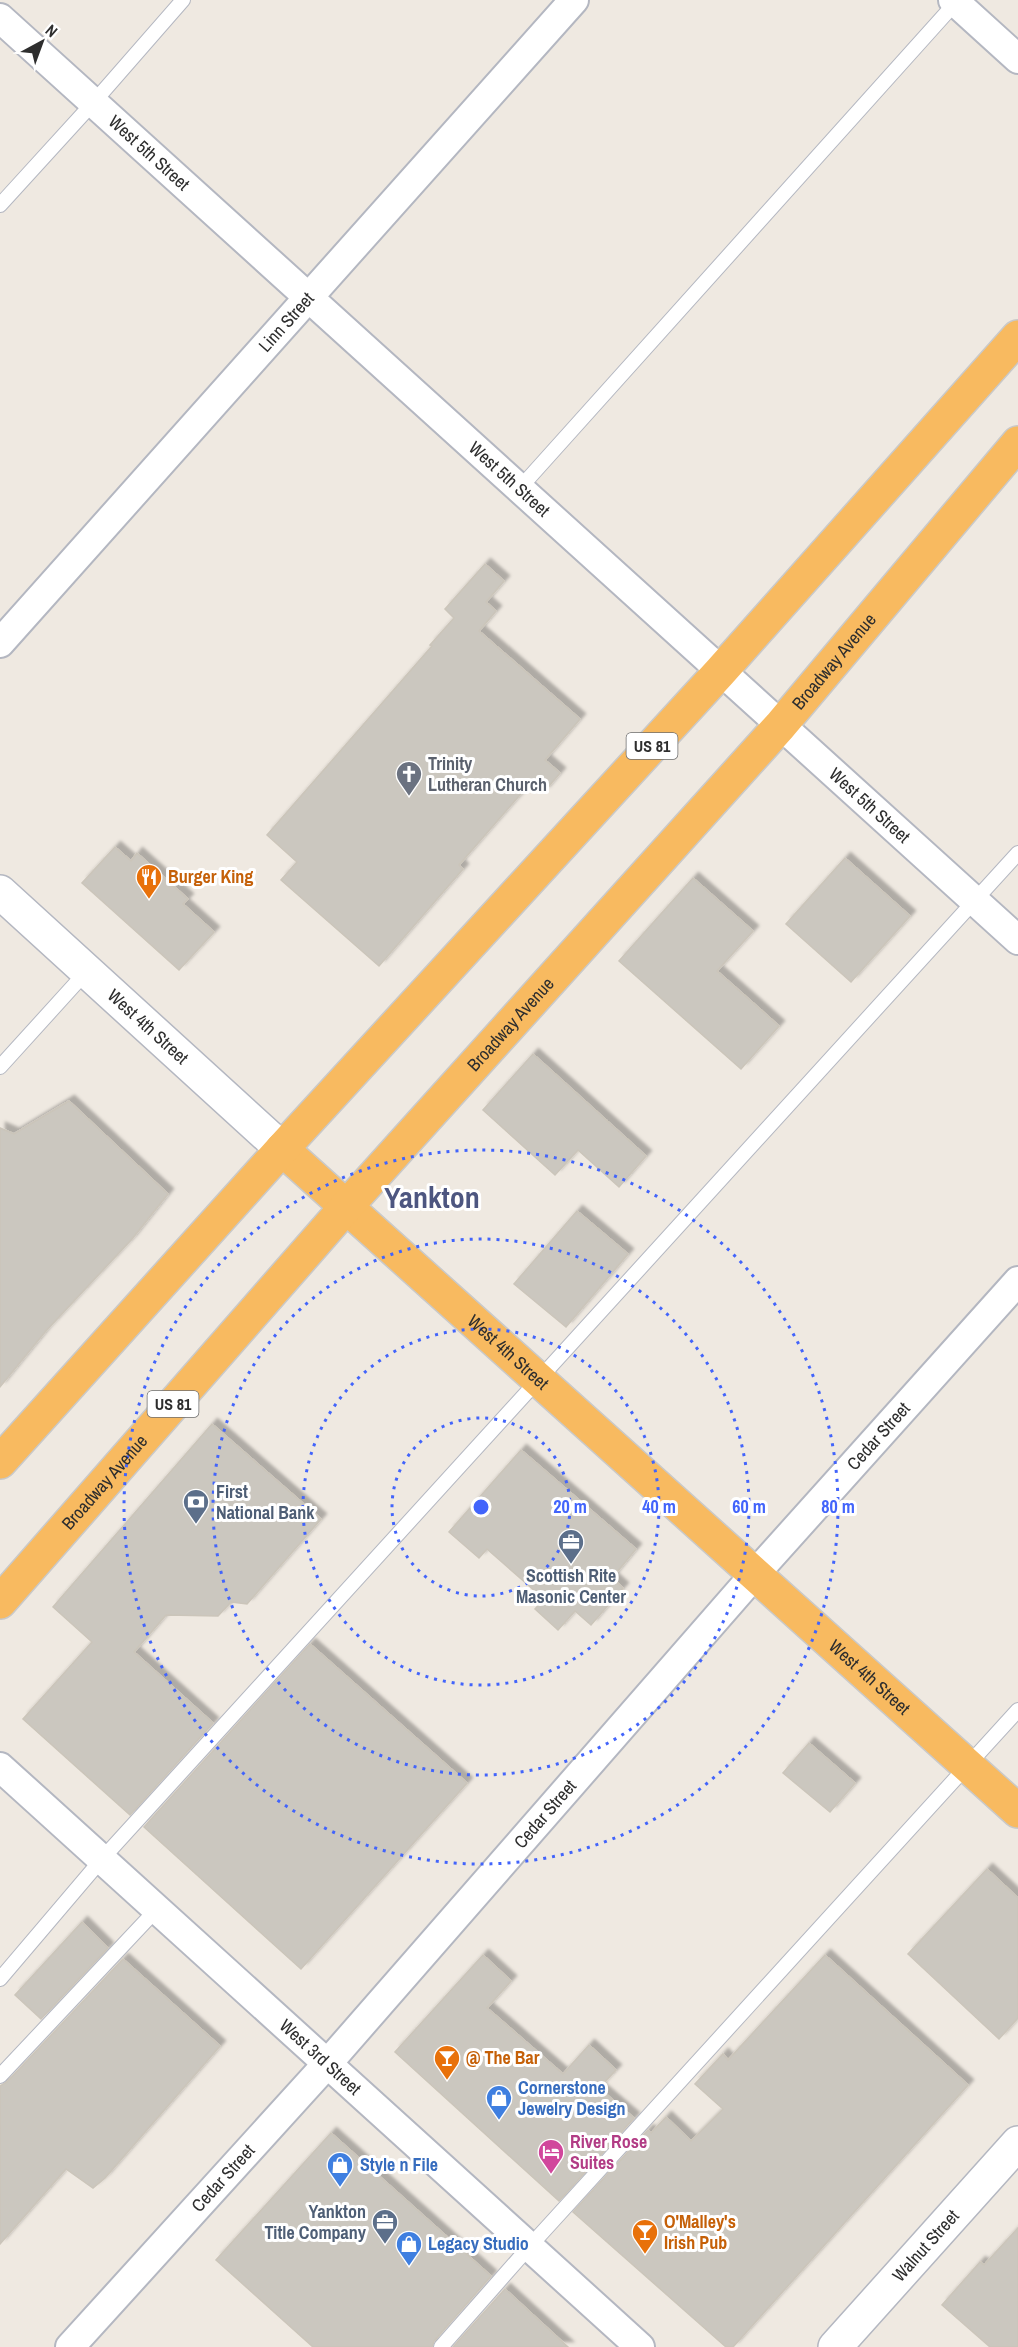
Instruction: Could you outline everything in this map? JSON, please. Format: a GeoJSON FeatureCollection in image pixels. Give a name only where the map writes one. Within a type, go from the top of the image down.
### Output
{"type":"FeatureCollection","features":[{"type":"Feature","properties":{"kind":"highway","name":"US 81"},"geometry":{"type":"LineString","coordinates":[[0,1462],[282,1149],[720,672],[1018,338]]}},
{"type":"Feature","properties":{"kind":"highway","name":"Broadway Avenue"},"geometry":{"type":"LineString","coordinates":[[0,1602],[346,1207],[780,726],[1018,443]]}},
{"type":"Feature","properties":{"kind":"highway","name":"West 4th Street"},"geometry":{"type":"LineString","coordinates":[[282,1149],[1018,1811]]}},
{"type":"Feature","properties":{"kind":"main road","name":"West 4th Street"},"geometry":{"type":"LineString","coordinates":[[0,892],[282,1149]]}},
{"type":"Feature","properties":{"kind":"main road","name":"Walnut Street"},"geometry":{"type":"LineString","coordinates":[[835,2347],[1018,2143]]}},
{"type":"Feature","properties":{"kind":"street","name":"Linn Street"},"geometry":{"type":"LineString","coordinates":[[0,643],[574,0]]}},
{"type":"Feature","properties":{"kind":"street"},"geometry":{"type":"LineString","coordinates":[[955,1],[1018,59]]}},
{"type":"Feature","properties":{"kind":"street","name":"West 5th Street"},"geometry":{"type":"LineString","coordinates":[[0,18],[1018,940]]}},
{"type":"Feature","properties":{"kind":"street","name":"Cedar Street"},"geometry":{"type":"LineString","coordinates":[[70,2347],[327,2064],[755,1574],[1018,1281]]}},
{"type":"Feature","properties":{"kind":"street","name":"West 3rd Street"},"geometry":{"type":"LineString","coordinates":[[0,1767],[640,2347]]}},
{"type":"Feature","properties":{"kind":"lane"},"geometry":{"type":"LineString","coordinates":[[0,205],[183,0]]}},
{"type":"Feature","properties":{"kind":"lane"},"geometry":{"type":"LineString","coordinates":[[519,489],[955,1]]}},
{"type":"Feature","properties":{"kind":"lane"},"geometry":{"type":"LineString","coordinates":[[0,1979],[102,1859],[1018,853]]}},
{"type":"Feature","properties":{"kind":"lane"},"geometry":{"type":"LineString","coordinates":[[0,1066],[87,971]]}},
{"type":"Feature","properties":{"kind":"lane"},"geometry":{"type":"LineString","coordinates":[[441,2347],[530,2246],[1018,1710]]}},
{"type":"Feature","properties":{"kind":"lane"},"geometry":{"type":"LineString","coordinates":[[0,2076],[157,1909]]}},
{"type":"Feature","properties":{"kind":"building"},"geometry":{"type":"Polygon","coordinates":[[[485,564],[504,581],[486,602],[496,611],[479,631],[580,719],[545,760],[560,773],[544,792],[532,781],[459,865],[463,869],[379,966],[281,880],[297,862],[267,835],[432,646],[430,645],[454,618],[445,609],[485,564]]]}},
{"type":"Feature","properties":{"kind":"building"},"geometry":{"type":"Polygon","coordinates":[[[115,847],[131,861],[137,853],[188,899],[183,904],[214,932],[179,970],[82,883],[115,847]]]}},
{"type":"Feature","properties":{"kind":"building"},"geometry":{"type":"Polygon","coordinates":[[[845,858],[910,916],[851,982],[786,924],[845,858]]]}},
{"type":"Feature","properties":{"kind":"building"},"geometry":{"type":"Polygon","coordinates":[[[693,878],[753,931],[717,971],[779,1026],[741,1069],[619,961],[693,878]]]}},
{"type":"Feature","properties":{"kind":"building"},"geometry":{"type":"Polygon","coordinates":[[[533,1054],[646,1156],[619,1187],[578,1150],[555,1175],[483,1110],[533,1054]]]}},
{"type":"Feature","properties":{"kind":"building"},"geometry":{"type":"Polygon","coordinates":[[[69,1101],[168,1194],[132,1239],[45,1332],[0,1387],[0,1128],[14,1134],[69,1101]]]}},
{"type":"Feature","properties":{"kind":"building"},"geometry":{"type":"Polygon","coordinates":[[[577,1211],[628,1254],[566,1327],[514,1284],[577,1211]]]}},
{"type":"Feature","properties":{"kind":"building"},"geometry":{"type":"Polygon","coordinates":[[[212,1424],[321,1519],[247,1604],[231,1602],[218,1616],[166,1615],[134,1652],[213,1723],[130,1815],[23,1719],[92,1642],[53,1607],[212,1424]]]}},
{"type":"Feature","properties":{"kind":"building"},"geometry":{"type":"Polygon","coordinates":[[[521,1450],[636,1549],[612,1578],[623,1588],[591,1625],[575,1611],[558,1630],[535,1609],[544,1599],[487,1549],[479,1558],[449,1532],[521,1450]]]}},
{"type":"Feature","properties":{"kind":"building"},"geometry":{"type":"Polygon","coordinates":[[[310,1644],[467,1783],[301,1969],[144,1827],[310,1644]]]}},
{"type":"Feature","properties":{"kind":"building"},"geometry":{"type":"Polygon","coordinates":[[[809,1743],[855,1783],[830,1812],[783,1773],[809,1743]]]}},
{"type":"Feature","properties":{"kind":"building"},"geometry":{"type":"Polygon","coordinates":[[[987,1869],[1018,1898],[1018,2018],[999,2039],[908,1954],[987,1869]]]}},
{"type":"Feature","properties":{"kind":"building"},"geometry":{"type":"Polygon","coordinates":[[[82,1922],[108,1948],[41,2019],[15,1995],[82,1922]]]}},
{"type":"Feature","properties":{"kind":"building"},"geometry":{"type":"Polygon","coordinates":[[[483,1955],[511,1981],[487,2008],[563,2074],[589,2045],[616,2070],[599,2088],[634,2118],[559,2201],[395,2052],[483,1955]]]}},
{"type":"Feature","properties":{"kind":"building"},"geometry":{"type":"Polygon","coordinates":[[[825,1955],[968,2085],[733,2347],[726,2347],[573,2212],[648,2130],[651,2133],[666,2117],[691,2141],[723,2109],[695,2084],[723,2054],[728,2060],[825,1955]]]}},
{"type":"Feature","properties":{"kind":"building"},"geometry":{"type":"Polygon","coordinates":[[[123,1959],[220,2046],[105,2178],[93,2188],[66,2169],[0,2244],[0,2086],[7,2082],[123,1959]]]}},
{"type":"Feature","properties":{"kind":"building"},"geometry":{"type":"Polygon","coordinates":[[[331,2133],[491,2276],[434,2341],[432,2347],[313,2347],[216,2260],[331,2133]]]}},
{"type":"Feature","properties":{"kind":"building"},"geometry":{"type":"Polygon","coordinates":[[[1018,2228],[1018,2347],[990,2347],[942,2305],[980,2262],[984,2265],[1018,2228]]]}},
{"type":"Feature","properties":{"kind":"building"},"geometry":{"type":"Polygon","coordinates":[[[505,2289],[531,2313],[568,2347],[453,2347],[505,2289]]]}},
{"type":"Feature","properties":{"kind":"place","name":"Trinity Lutheran Church"},"geometry":{"type":"Point","coordinates":[409,797]}},
{"type":"Feature","properties":{"kind":"place","name":"Burger King"},"geometry":{"type":"Point","coordinates":[149,900]}},
{"type":"Feature","properties":{"kind":"place","name":"First National Bank"},"geometry":{"type":"Point","coordinates":[196,1525]}},
{"type":"Feature","properties":{"kind":"place","name":"Scottish Rite Masonic Center"},"geometry":{"type":"Point","coordinates":[571,1565]}},
{"type":"Feature","properties":{"kind":"place","name":"@ The Bar"},"geometry":{"type":"Point","coordinates":[447,2081]}},
{"type":"Feature","properties":{"kind":"place","name":"Cornerstone Jewelry Design"},"geometry":{"type":"Point","coordinates":[499,2121]}},
{"type":"Feature","properties":{"kind":"place","name":"River Rose Suites"},"geometry":{"type":"Point","coordinates":[551,2175]}},
{"type":"Feature","properties":{"kind":"place","name":"Style n File"},"geometry":{"type":"Point","coordinates":[340,2188]}},
{"type":"Feature","properties":{"kind":"place","name":"Yankton Title Company"},"geometry":{"type":"Point","coordinates":[385,2245]}},
{"type":"Feature","properties":{"kind":"place","name":"O'Malley's Irish Pub"},"geometry":{"type":"Point","coordinates":[645,2255]}},
{"type":"Feature","properties":{"kind":"place","name":"Legacy Studio"},"geometry":{"type":"Point","coordinates":[409,2267]}},
{"type":"Feature","properties":{"kind":"district","name":"Yankton"},"geometry":{"type":"Point","coordinates":[432,1198]}}]}
